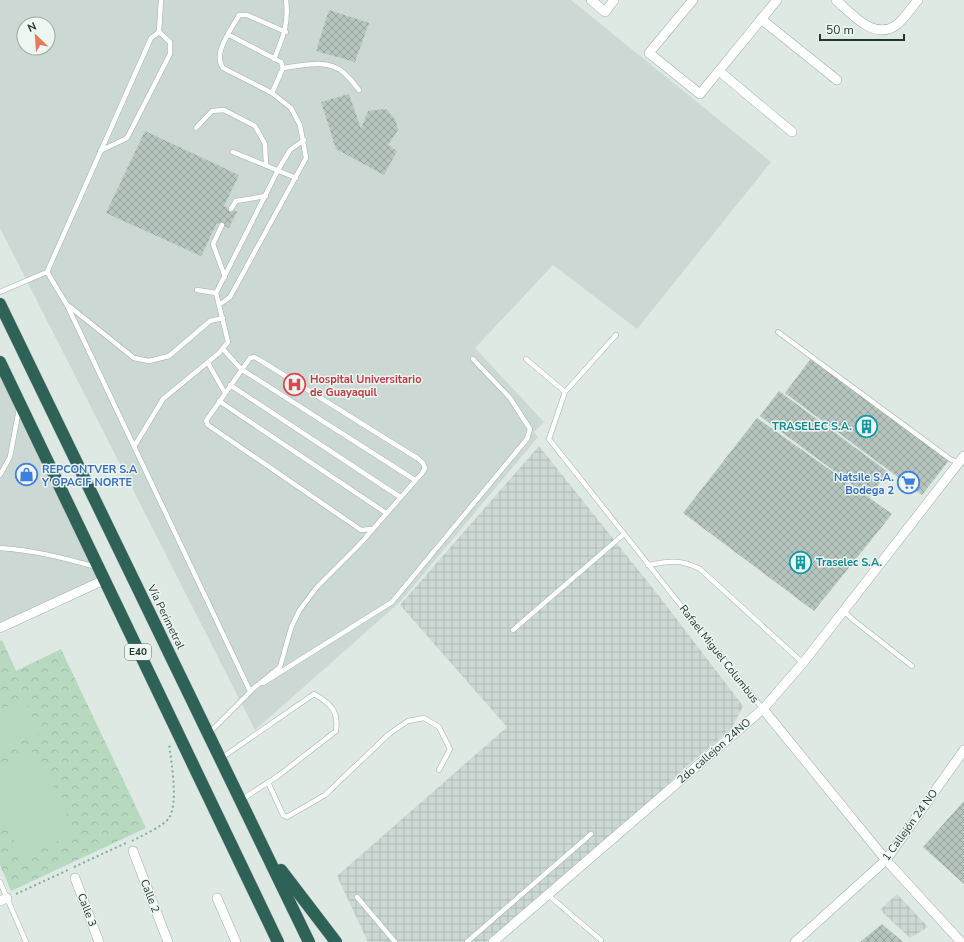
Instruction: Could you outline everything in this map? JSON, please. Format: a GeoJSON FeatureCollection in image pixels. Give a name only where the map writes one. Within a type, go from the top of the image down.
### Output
{"type":"FeatureCollection","features":[{"type":"Feature","properties":{"kind":"highway","name":"Vía Perimetral"},"geometry":{"type":"LineString","coordinates":[[0,304],[309,942]]}},
{"type":"Feature","properties":{"kind":"highway","name":"E40"},"geometry":{"type":"LineString","coordinates":[[1,365],[278,942]]}},
{"type":"Feature","properties":{"kind":"highway"},"geometry":{"type":"LineString","coordinates":[[266,852],[336,942]]}},
{"type":"Feature","properties":{"kind":"street"},"geometry":{"type":"LineString","coordinates":[[591,0],[605,12],[614,0]]}},
{"type":"Feature","properties":{"kind":"street"},"geometry":{"type":"LineString","coordinates":[[693,0],[649,53],[700,94],[777,0]]}},
{"type":"Feature","properties":{"kind":"street"},"geometry":{"type":"LineString","coordinates":[[836,0],[866,25],[880,31],[895,26],[918,0]]}},
{"type":"Feature","properties":{"kind":"street"},"geometry":{"type":"LineString","coordinates":[[761,19],[837,80]]}},
{"type":"Feature","properties":{"kind":"street"},"geometry":{"type":"LineString","coordinates":[[719,70],[792,132]]}},
{"type":"Feature","properties":{"kind":"street","name":"2do callejon 24NO"},"geometry":{"type":"LineString","coordinates":[[493,942],[763,710],[803,663],[961,459]]}},
{"type":"Feature","properties":{"kind":"street"},"geometry":{"type":"LineString","coordinates":[[0,628],[104,580]]}},
{"type":"Feature","properties":{"kind":"street","name":"Rafael Miguel Columbus"},"geometry":{"type":"LineString","coordinates":[[763,710],[886,860],[960,942]]}},
{"type":"Feature","properties":{"kind":"street","name":"1 Callejón 24 NO"},"geometry":{"type":"LineString","coordinates":[[795,942],[886,860],[964,750]]}},
{"type":"Feature","properties":{"kind":"street","name":"Calle 2"},"geometry":{"type":"LineString","coordinates":[[133,851],[168,942]]}},
{"type":"Feature","properties":{"kind":"street","name":"Calle 3"},"geometry":{"type":"LineString","coordinates":[[75,878],[99,942]]}},
{"type":"Feature","properties":{"kind":"street"},"geometry":{"type":"LineString","coordinates":[[217,898],[236,942]]}},
{"type":"Feature","properties":{"kind":"lane"},"geometry":{"type":"LineString","coordinates":[[0,292],[47,272],[151,38],[159,32],[161,0]]}},
{"type":"Feature","properties":{"kind":"lane"},"geometry":{"type":"LineString","coordinates":[[274,59],[286,32],[288,12],[286,0]]}},
{"type":"Feature","properties":{"kind":"lane"},"geometry":{"type":"LineString","coordinates":[[219,305],[230,297],[306,158],[304,140],[300,125],[291,108],[272,93],[223,68],[219,63],[220,52],[239,16],[247,15],[286,32]]}},
{"type":"Feature","properties":{"kind":"lane"},"geometry":{"type":"LineString","coordinates":[[100,151],[127,138],[170,54],[170,42],[159,32]]}},
{"type":"Feature","properties":{"kind":"lane"},"geometry":{"type":"LineString","coordinates":[[229,35],[281,62],[283,68],[272,93]]}},
{"type":"Feature","properties":{"kind":"lane"},"geometry":{"type":"LineString","coordinates":[[283,68],[313,63],[327,64],[342,71],[359,90]]}},
{"type":"Feature","properties":{"kind":"lane"},"geometry":{"type":"LineString","coordinates":[[196,128],[212,111],[224,110],[255,126],[265,144],[266,165]]}},
{"type":"Feature","properties":{"kind":"lane"},"geometry":{"type":"LineString","coordinates":[[134,444],[163,399],[208,363],[228,342],[216,293],[278,170],[290,150],[304,140]]}},
{"type":"Feature","properties":{"kind":"lane"},"geometry":{"type":"LineString","coordinates":[[233,152],[296,178]]}},
{"type":"Feature","properties":{"kind":"lane"},"geometry":{"type":"LineString","coordinates":[[231,209],[236,201],[266,196]]}},
{"type":"Feature","properties":{"kind":"lane"},"geometry":{"type":"LineString","coordinates":[[222,225],[213,244],[225,277]]}},
{"type":"Feature","properties":{"kind":"lane"},"geometry":{"type":"LineString","coordinates":[[47,272],[67,305],[250,691]]}},
{"type":"Feature","properties":{"kind":"lane"},"geometry":{"type":"LineString","coordinates":[[197,290],[216,293]]}},
{"type":"Feature","properties":{"kind":"lane"},"geometry":{"type":"LineString","coordinates":[[67,305],[134,358],[149,361],[169,356],[210,321],[223,318]]}},
{"type":"Feature","properties":{"kind":"lane"},"geometry":{"type":"LineString","coordinates":[[778,332],[950,459],[961,459]]}},
{"type":"Feature","properties":{"kind":"lane"},"geometry":{"type":"LineString","coordinates":[[526,359],[565,392],[616,335]]}},
{"type":"Feature","properties":{"kind":"lane"},"geometry":{"type":"LineString","coordinates":[[222,349],[241,368],[415,480]]}},
{"type":"Feature","properties":{"kind":"lane"},"geometry":{"type":"LineString","coordinates":[[208,734],[250,691],[280,667],[299,611],[312,593],[372,529],[424,468],[423,463],[417,458],[258,359],[254,357],[250,358],[241,368],[206,421],[208,425],[361,530],[372,529]]}},
{"type":"Feature","properties":{"kind":"lane"},"geometry":{"type":"LineString","coordinates":[[250,691],[286,670],[392,602],[527,439],[530,429],[510,398],[473,359]]}},
{"type":"Feature","properties":{"kind":"lane"},"geometry":{"type":"LineString","coordinates":[[208,363],[225,393]]}},
{"type":"Feature","properties":{"kind":"lane"},"geometry":{"type":"LineString","coordinates":[[230,385],[400,497]]}},
{"type":"Feature","properties":{"kind":"lane","name":"Rafael Miguel Columbus"},"geometry":{"type":"LineString","coordinates":[[565,392],[549,439],[763,710]]}},
{"type":"Feature","properties":{"kind":"lane"},"geometry":{"type":"LineString","coordinates":[[219,401],[386,513]]}},
{"type":"Feature","properties":{"kind":"lane"},"geometry":{"type":"LineString","coordinates":[[0,476],[10,458],[20,403]]}},
{"type":"Feature","properties":{"kind":"lane"},"geometry":{"type":"LineString","coordinates":[[513,630],[624,534]]}},
{"type":"Feature","properties":{"kind":"lane"},"geometry":{"type":"LineString","coordinates":[[0,548],[60,557],[98,568]]}},
{"type":"Feature","properties":{"kind":"lane"},"geometry":{"type":"LineString","coordinates":[[648,565],[673,560],[688,563],[700,569],[803,663]]}},
{"type":"Feature","properties":{"kind":"lane"},"geometry":{"type":"LineString","coordinates":[[844,611],[852,620],[912,666]]}},
{"type":"Feature","properties":{"kind":"lane"},"geometry":{"type":"LineString","coordinates":[[220,759],[314,694],[328,701],[338,722],[336,731],[268,782],[240,800]]}},
{"type":"Feature","properties":{"kind":"lane"},"geometry":{"type":"LineString","coordinates":[[268,782],[283,814],[287,817],[325,795],[389,734],[408,721],[424,718],[439,727],[450,749],[439,770]]}},
{"type":"Feature","properties":{"kind":"lane"},"geometry":{"type":"LineString","coordinates":[[468,942],[591,834]]}},
{"type":"Feature","properties":{"kind":"lane"},"geometry":{"type":"LineString","coordinates":[[0,882],[3,900],[26,942]]}},
{"type":"Feature","properties":{"kind":"lane"},"geometry":{"type":"LineString","coordinates":[[548,895],[601,940]]}},
{"type":"Feature","properties":{"kind":"lane"},"geometry":{"type":"LineString","coordinates":[[357,897],[395,942]]}},
{"type":"Feature","properties":{"kind":"path"},"geometry":{"type":"LineString","coordinates":[[3,900],[144,835],[169,819],[174,805],[169,737]]}},
{"type":"Feature","properties":{"kind":"shaded area","name":"Hospital Universitario de Guayaquil"},"geometry":{"type":"Polygon","coordinates":[[[0,0],[571,0],[771,162],[637,329],[553,265],[475,348],[544,422],[534,432],[538,437],[400,602],[255,730],[0,228],[0,0]]]}},
{"type":"Feature","properties":{"kind":"shaded area","name":"REPCONTVER S.A Y OPACIF NORTE"},"geometry":{"type":"Polygon","coordinates":[[[0,371],[103,580],[0,628],[0,371]]]}},
{"type":"Feature","properties":{"kind":"shaded area"},"geometry":{"type":"Polygon","coordinates":[[[539,446],[659,596],[743,706],[731,729],[680,772],[657,795],[486,942],[368,942],[337,876],[507,727],[400,605],[539,446]]]}},
{"type":"Feature","properties":{"kind":"shaded area"},"geometry":{"type":"Polygon","coordinates":[[[897,894],[928,927],[910,938],[880,910],[897,894]]]}},
{"type":"Feature","properties":{"kind":"green space"},"geometry":{"type":"Polygon","coordinates":[[[2,640],[16,671],[61,649],[146,828],[11,891],[0,865],[0,641],[2,640]]]}},
{"type":"Feature","properties":{"kind":"green space"},"geometry":{"type":"Polygon","coordinates":[[[24,699],[40,733],[0,751],[0,710],[24,699]]]}},
{"type":"Feature","properties":{"kind":"green space"},"geometry":{"type":"Polygon","coordinates":[[[34,751],[76,832],[22,857],[0,813],[0,768],[34,751]]]}},
{"type":"Feature","properties":{"kind":"building"},"geometry":{"type":"Polygon","coordinates":[[[329,10],[369,23],[355,62],[316,51],[329,10]]]}},
{"type":"Feature","properties":{"kind":"building"},"geometry":{"type":"Polygon","coordinates":[[[349,94],[361,129],[368,111],[386,109],[395,119],[398,130],[388,145],[397,151],[384,175],[336,149],[321,102],[349,94]]]}},
{"type":"Feature","properties":{"kind":"building"},"geometry":{"type":"Polygon","coordinates":[[[145,131],[239,175],[224,206],[237,212],[229,228],[217,223],[201,256],[106,213],[145,131]]]}},
{"type":"Feature","properties":{"kind":"building","name":"TRASELEC S.A."},"geometry":{"type":"Polygon","coordinates":[[[812,357],[950,459],[922,495],[785,393],[812,357]]]}},
{"type":"Feature","properties":{"kind":"building","name":"Traselec S.A."},"geometry":{"type":"Polygon","coordinates":[[[779,391],[888,472],[869,497],[760,416],[779,391]]]}},
{"type":"Feature","properties":{"kind":"building","name":"Traselec S.A."},"geometry":{"type":"Polygon","coordinates":[[[757,418],[892,514],[814,611],[683,513],[757,418]]]}},
{"type":"Feature","properties":{"kind":"building"},"geometry":{"type":"Polygon","coordinates":[[[964,801],[964,884],[923,847],[964,801]]]}},
{"type":"Feature","properties":{"kind":"building"},"geometry":{"type":"Polygon","coordinates":[[[882,924],[903,942],[860,942],[882,924]]]}},
{"type":"Feature","properties":{"kind":"place","name":"Hospital Universitario de Guayaquil"},"geometry":{"type":"Point","coordinates":[295,385]}},
{"type":"Feature","properties":{"kind":"place","name":"TRASELEC S.A."},"geometry":{"type":"Point","coordinates":[867,426]}},
{"type":"Feature","properties":{"kind":"place","name":"REPCONTVER S.A Y OPACIF NORTE"},"geometry":{"type":"Point","coordinates":[27,475]}},
{"type":"Feature","properties":{"kind":"place","name":"Natsile S.A. Bodega 2"},"geometry":{"type":"Point","coordinates":[909,483]}},
{"type":"Feature","properties":{"kind":"place","name":"Traselec S.A."},"geometry":{"type":"Point","coordinates":[801,562]}}]}
